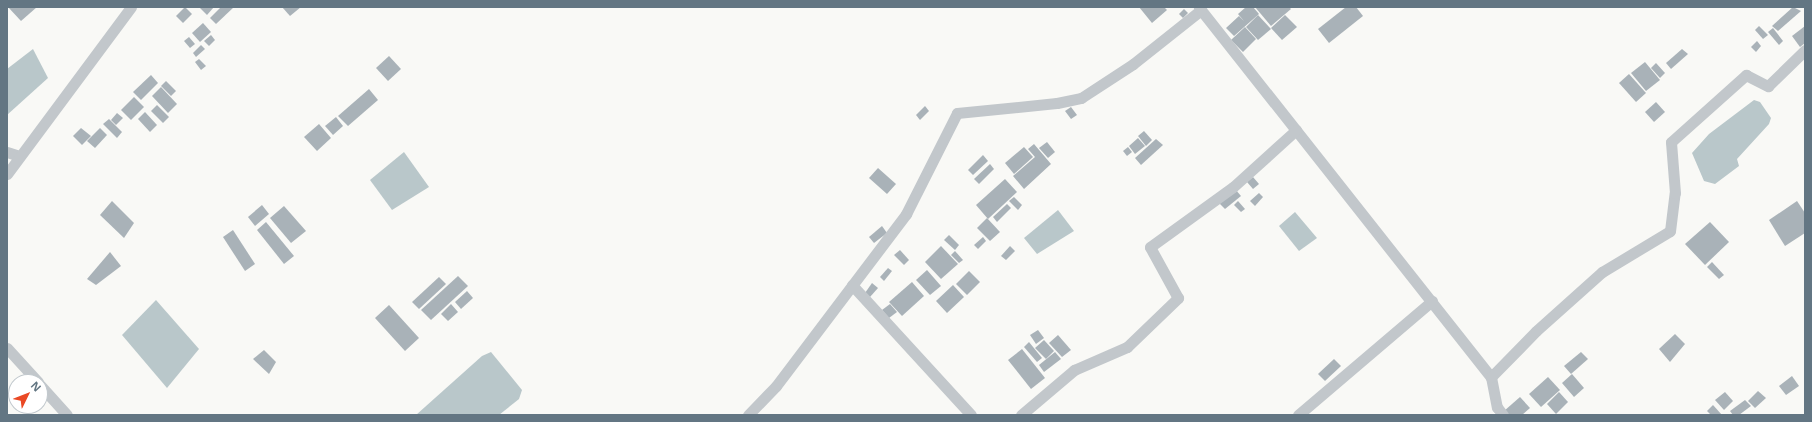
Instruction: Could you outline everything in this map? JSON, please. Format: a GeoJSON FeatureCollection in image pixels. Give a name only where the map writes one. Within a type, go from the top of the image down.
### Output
{"type":"FeatureCollection","features":[{"type":"Feature","properties":{"kind":"street"},"geometry":{"type":"LineString","coordinates":[[7,174],[131,7]]}},
{"type":"Feature","properties":{"kind":"street"},"geometry":{"type":"LineString","coordinates":[[748,415],[776,386],[906,214],[957,113],[1057,103],[1081,98],[1133,64],[1200,9],[1491,377],[1497,407],[1503,415]]}},
{"type":"Feature","properties":{"kind":"street"},"geometry":{"type":"LineString","coordinates":[[1491,377],[1602,272],[1670,231],[1675,193],[1671,142],[1746,75],[1768,86],[1805,50]]}},
{"type":"Feature","properties":{"kind":"street"},"geometry":{"type":"LineString","coordinates":[[1022,415],[1074,370],[1127,347],[1178,298],[1150,247],[1233,187],[1296,130]]}},
{"type":"Feature","properties":{"kind":"street"},"geometry":{"type":"LineString","coordinates":[[7,152],[19,156]]}},
{"type":"Feature","properties":{"kind":"street"},"geometry":{"type":"LineString","coordinates":[[852,285],[971,415]]}},
{"type":"Feature","properties":{"kind":"street"},"geometry":{"type":"LineString","coordinates":[[1298,415],[1432,301]]}},
{"type":"Feature","properties":{"kind":"street"},"geometry":{"type":"LineString","coordinates":[[7,348],[31,374]]}},
{"type":"Feature","properties":{"kind":"street"},"geometry":{"type":"LineString","coordinates":[[48,394],[67,415]]}},
{"type":"Feature","properties":{"kind":"shaded area"},"geometry":{"type":"Polygon","coordinates":[[[33,49],[48,78],[7,115],[7,69],[33,49]]]}},
{"type":"Feature","properties":{"kind":"shaded area"},"geometry":{"type":"Polygon","coordinates":[[[1754,100],[1760,102],[1771,118],[1769,124],[1737,159],[1739,166],[1715,184],[1704,181],[1692,153],[1709,134],[1754,100]]]}},
{"type":"Feature","properties":{"kind":"shaded area"},"geometry":{"type":"Polygon","coordinates":[[[404,152],[429,187],[392,210],[370,180],[404,152]]]}},
{"type":"Feature","properties":{"kind":"shaded area"},"geometry":{"type":"Polygon","coordinates":[[[1058,210],[1074,231],[1037,254],[1024,238],[1058,210]]]}},
{"type":"Feature","properties":{"kind":"shaded area"},"geometry":{"type":"Polygon","coordinates":[[[1295,212],[1317,238],[1299,251],[1279,226],[1295,212]]]}},
{"type":"Feature","properties":{"kind":"shaded area"},"geometry":{"type":"Polygon","coordinates":[[[156,300],[199,349],[167,388],[122,335],[156,300]]]}},
{"type":"Feature","properties":{"kind":"shaded area"},"geometry":{"type":"Polygon","coordinates":[[[491,352],[522,390],[519,399],[499,415],[416,415],[482,356],[491,352]]]}},
{"type":"Feature","properties":{"kind":"building"},"geometry":{"type":"Polygon","coordinates":[[[8,7],[37,7],[21,21],[8,7]]]}},
{"type":"Feature","properties":{"kind":"building"},"geometry":{"type":"Polygon","coordinates":[[[185,7],[192,14],[183,23],[176,16],[185,7]]]}},
{"type":"Feature","properties":{"kind":"building"},"geometry":{"type":"Polygon","coordinates":[[[199,7],[214,7],[207,15],[199,7]]]}},
{"type":"Feature","properties":{"kind":"building"},"geometry":{"type":"Polygon","coordinates":[[[221,7],[234,7],[216,24],[210,18],[221,7]]]}},
{"type":"Feature","properties":{"kind":"building"},"geometry":{"type":"Polygon","coordinates":[[[282,7],[301,7],[290,16],[282,7]]]}},
{"type":"Feature","properties":{"kind":"building"},"geometry":{"type":"Polygon","coordinates":[[[1139,7],[1164,7],[1167,10],[1152,23],[1139,7]]]}},
{"type":"Feature","properties":{"kind":"building"},"geometry":{"type":"Polygon","coordinates":[[[1246,7],[1253,7],[1259,14],[1234,36],[1226,28],[1239,16],[1244,21],[1238,14],[1246,7]]]}},
{"type":"Feature","properties":{"kind":"building"},"geometry":{"type":"Polygon","coordinates":[[[1255,7],[1289,7],[1291,9],[1271,26],[1255,7]]]}},
{"type":"Feature","properties":{"kind":"building"},"geometry":{"type":"Polygon","coordinates":[[[1346,7],[1356,7],[1363,16],[1329,43],[1318,29],[1346,7]]]}},
{"type":"Feature","properties":{"kind":"building"},"geometry":{"type":"Polygon","coordinates":[[[1793,7],[1801,11],[1778,31],[1772,26],[1793,7]]]}},
{"type":"Feature","properties":{"kind":"building"},"geometry":{"type":"Polygon","coordinates":[[[1184,9],[1188,13],[1183,18],[1179,14],[1184,9]]]}},
{"type":"Feature","properties":{"kind":"building"},"geometry":{"type":"Polygon","coordinates":[[[1258,15],[1271,29],[1258,40],[1246,27],[1258,15]]]}},
{"type":"Feature","properties":{"kind":"building"},"geometry":{"type":"Polygon","coordinates":[[[1285,15],[1297,27],[1282,40],[1271,28],[1285,15]]]}},
{"type":"Feature","properties":{"kind":"building"},"geometry":{"type":"Polygon","coordinates":[[[203,23],[211,32],[200,42],[192,33],[203,23]]]}},
{"type":"Feature","properties":{"kind":"building"},"geometry":{"type":"Polygon","coordinates":[[[1759,26],[1768,35],[1763,39],[1755,30],[1759,26]]]}},
{"type":"Feature","properties":{"kind":"building"},"geometry":{"type":"Polygon","coordinates":[[[1805,26],[1805,43],[1800,47],[1792,36],[1805,26]]]}},
{"type":"Feature","properties":{"kind":"building"},"geometry":{"type":"Polygon","coordinates":[[[1245,27],[1256,39],[1243,52],[1231,40],[1245,27]]]}},
{"type":"Feature","properties":{"kind":"building"},"geometry":{"type":"Polygon","coordinates":[[[1773,28],[1783,41],[1779,45],[1768,32],[1773,28]]]}},
{"type":"Feature","properties":{"kind":"building"},"geometry":{"type":"Polygon","coordinates":[[[211,35],[215,40],[209,46],[204,41],[211,35]]]}},
{"type":"Feature","properties":{"kind":"building"},"geometry":{"type":"Polygon","coordinates":[[[189,37],[195,44],[190,48],[184,41],[189,37]]]}},
{"type":"Feature","properties":{"kind":"building"},"geometry":{"type":"Polygon","coordinates":[[[1757,41],[1761,46],[1756,52],[1751,47],[1757,41]]]}},
{"type":"Feature","properties":{"kind":"building"},"geometry":{"type":"Polygon","coordinates":[[[201,45],[205,49],[196,57],[193,53],[201,45]]]}},
{"type":"Feature","properties":{"kind":"building"},"geometry":{"type":"Polygon","coordinates":[[[1682,49],[1688,54],[1671,69],[1666,63],[1682,49]]]}},
{"type":"Feature","properties":{"kind":"building"},"geometry":{"type":"Polygon","coordinates":[[[389,56],[401,69],[388,81],[376,68],[389,56]]]}},
{"type":"Feature","properties":{"kind":"building"},"geometry":{"type":"Polygon","coordinates":[[[199,59],[206,66],[201,70],[195,62],[199,59]]]}},
{"type":"Feature","properties":{"kind":"building"},"geometry":{"type":"Polygon","coordinates":[[[1645,62],[1660,80],[1646,91],[1631,73],[1645,62]]]}},
{"type":"Feature","properties":{"kind":"building"},"geometry":{"type":"Polygon","coordinates":[[[1656,63],[1665,73],[1660,78],[1651,68],[1656,63]]]}},
{"type":"Feature","properties":{"kind":"building"},"geometry":{"type":"Polygon","coordinates":[[[1629,74],[1646,93],[1636,102],[1619,83],[1629,74]]]}},
{"type":"Feature","properties":{"kind":"building"},"geometry":{"type":"Polygon","coordinates":[[[151,75],[158,83],[141,100],[133,92],[151,75]]]}},
{"type":"Feature","properties":{"kind":"building"},"geometry":{"type":"Polygon","coordinates":[[[166,81],[176,91],[171,96],[161,86],[166,81]]]}},
{"type":"Feature","properties":{"kind":"building"},"geometry":{"type":"Polygon","coordinates":[[[161,87],[177,104],[168,113],[152,96],[161,87]]]}},
{"type":"Feature","properties":{"kind":"building"},"geometry":{"type":"Polygon","coordinates":[[[369,89],[378,100],[348,126],[338,116],[369,89]]]}},
{"type":"Feature","properties":{"kind":"building"},"geometry":{"type":"Polygon","coordinates":[[[134,97],[144,107],[131,120],[121,110],[134,97]]]}},
{"type":"Feature","properties":{"kind":"building"},"geometry":{"type":"Polygon","coordinates":[[[1656,102],[1665,112],[1654,122],[1645,112],[1656,102]]]}},
{"type":"Feature","properties":{"kind":"building"},"geometry":{"type":"Polygon","coordinates":[[[157,105],[169,117],[163,123],[151,111],[157,105]]]}},
{"type":"Feature","properties":{"kind":"building"},"geometry":{"type":"Polygon","coordinates":[[[925,106],[929,111],[920,120],[916,115],[925,106]]]}},
{"type":"Feature","properties":{"kind":"building"},"geometry":{"type":"Polygon","coordinates":[[[1071,107],[1077,115],[1071,119],[1065,111],[1071,107]]]}},
{"type":"Feature","properties":{"kind":"building"},"geometry":{"type":"Polygon","coordinates":[[[145,112],[157,125],[150,132],[138,119],[145,112]]]}},
{"type":"Feature","properties":{"kind":"building"},"geometry":{"type":"Polygon","coordinates":[[[117,113],[123,118],[116,125],[111,120],[117,113]]]}},
{"type":"Feature","properties":{"kind":"building"},"geometry":{"type":"Polygon","coordinates":[[[336,117],[343,126],[333,135],[325,126],[336,117]]]}},
{"type":"Feature","properties":{"kind":"building"},"geometry":{"type":"Polygon","coordinates":[[[109,119],[122,132],[117,138],[103,124],[109,119]]]}},
{"type":"Feature","properties":{"kind":"building"},"geometry":{"type":"Polygon","coordinates":[[[319,124],[331,138],[317,151],[304,137],[319,124]]]}},
{"type":"Feature","properties":{"kind":"building"},"geometry":{"type":"Polygon","coordinates":[[[81,128],[91,136],[82,145],[73,136],[81,128]]]}},
{"type":"Feature","properties":{"kind":"building"},"geometry":{"type":"Polygon","coordinates":[[[100,128],[107,135],[95,148],[87,141],[100,128]]]}},
{"type":"Feature","properties":{"kind":"building"},"geometry":{"type":"Polygon","coordinates":[[[1144,131],[1152,140],[1146,146],[1138,136],[1144,131]]]}},
{"type":"Feature","properties":{"kind":"building"},"geometry":{"type":"Polygon","coordinates":[[[1138,138],[1145,146],[1135,154],[1129,146],[1138,138]]]}},
{"type":"Feature","properties":{"kind":"building"},"geometry":{"type":"Polygon","coordinates":[[[1156,139],[1163,145],[1141,165],[1135,158],[1156,139]]]}},
{"type":"Feature","properties":{"kind":"building"},"geometry":{"type":"Polygon","coordinates":[[[1047,142],[1055,152],[1048,158],[1039,148],[1047,142]]]}},
{"type":"Feature","properties":{"kind":"building"},"geometry":{"type":"Polygon","coordinates":[[[1034,144],[1051,164],[1024,189],[1013,176],[1035,157],[1028,149],[1034,144]]]}},
{"type":"Feature","properties":{"kind":"building"},"geometry":{"type":"Polygon","coordinates":[[[1024,147],[1033,157],[1014,174],[1005,163],[1024,147]]]}},
{"type":"Feature","properties":{"kind":"building"},"geometry":{"type":"Polygon","coordinates":[[[1128,147],[1132,152],[1127,156],[1123,151],[1128,147]]]}},
{"type":"Feature","properties":{"kind":"building"},"geometry":{"type":"Polygon","coordinates":[[[983,155],[988,161],[973,175],[968,170],[983,155]]]}},
{"type":"Feature","properties":{"kind":"building"},"geometry":{"type":"Polygon","coordinates":[[[990,164],[994,169],[979,184],[974,179],[990,164]]]}},
{"type":"Feature","properties":{"kind":"building"},"geometry":{"type":"Polygon","coordinates":[[[878,168],[896,184],[887,194],[869,178],[878,168]]]}},
{"type":"Feature","properties":{"kind":"building"},"geometry":{"type":"Polygon","coordinates":[[[1253,177],[1259,184],[1253,189],[1247,182],[1253,177]]]}},
{"type":"Feature","properties":{"kind":"building"},"geometry":{"type":"Polygon","coordinates":[[[1005,179],[1017,192],[988,219],[976,205],[1005,179]]]}},
{"type":"Feature","properties":{"kind":"building"},"geometry":{"type":"Polygon","coordinates":[[[1235,189],[1241,196],[1225,209],[1219,203],[1235,189]]]}},
{"type":"Feature","properties":{"kind":"building"},"geometry":{"type":"Polygon","coordinates":[[[1259,193],[1263,197],[1255,206],[1250,201],[1259,193]]]}},
{"type":"Feature","properties":{"kind":"building"},"geometry":{"type":"Polygon","coordinates":[[[1014,197],[1022,205],[1018,210],[1009,201],[1014,197]]]}},
{"type":"Feature","properties":{"kind":"building"},"geometry":{"type":"Polygon","coordinates":[[[112,201],[134,223],[124,238],[100,215],[112,201]]]}},
{"type":"Feature","properties":{"kind":"building"},"geometry":{"type":"Polygon","coordinates":[[[1238,201],[1245,209],[1241,212],[1234,205],[1238,201]]]}},
{"type":"Feature","properties":{"kind":"building"},"geometry":{"type":"Polygon","coordinates":[[[1797,201],[1805,213],[1805,233],[1785,246],[1769,220],[1797,201]]]}},
{"type":"Feature","properties":{"kind":"building"},"geometry":{"type":"Polygon","coordinates":[[[1007,204],[1011,208],[997,222],[993,217],[1007,204]]]}},
{"type":"Feature","properties":{"kind":"building"},"geometry":{"type":"Polygon","coordinates":[[[262,205],[269,214],[255,226],[248,217],[262,205]]]}},
{"type":"Feature","properties":{"kind":"building"},"geometry":{"type":"Polygon","coordinates":[[[284,206],[306,231],[291,243],[270,218],[284,206]]]}},
{"type":"Feature","properties":{"kind":"building"},"geometry":{"type":"Polygon","coordinates":[[[987,218],[1000,232],[990,241],[977,228],[987,218]]]}},
{"type":"Feature","properties":{"kind":"building"},"geometry":{"type":"Polygon","coordinates":[[[266,222],[294,256],[284,264],[257,230],[266,222]]]}},
{"type":"Feature","properties":{"kind":"building"},"geometry":{"type":"Polygon","coordinates":[[[1710,222],[1729,242],[1705,265],[1685,244],[1710,222]]]}},
{"type":"Feature","properties":{"kind":"building"},"geometry":{"type":"Polygon","coordinates":[[[882,226],[887,233],[874,243],[869,237],[882,226]]]}},
{"type":"Feature","properties":{"kind":"building"},"geometry":{"type":"Polygon","coordinates":[[[233,230],[255,264],[245,271],[223,237],[233,230]]]}},
{"type":"Feature","properties":{"kind":"building"},"geometry":{"type":"Polygon","coordinates":[[[949,235],[959,245],[955,250],[944,240],[949,235]]]}},
{"type":"Feature","properties":{"kind":"building"},"geometry":{"type":"Polygon","coordinates":[[[983,237],[986,241],[978,249],[974,245],[983,237]]]}},
{"type":"Feature","properties":{"kind":"building"},"geometry":{"type":"Polygon","coordinates":[[[941,246],[958,264],[941,279],[925,262],[941,246]]]}},
{"type":"Feature","properties":{"kind":"building"},"geometry":{"type":"Polygon","coordinates":[[[1010,246],[1015,251],[1006,260],[1001,256],[1010,246]]]}},
{"type":"Feature","properties":{"kind":"building"},"geometry":{"type":"Polygon","coordinates":[[[900,250],[909,260],[904,265],[894,255],[900,250]]]}},
{"type":"Feature","properties":{"kind":"building"},"geometry":{"type":"Polygon","coordinates":[[[955,251],[963,260],[959,263],[951,255],[955,251]]]}},
{"type":"Feature","properties":{"kind":"building"},"geometry":{"type":"Polygon","coordinates":[[[110,252],[121,266],[96,285],[87,279],[110,252]]]}},
{"type":"Feature","properties":{"kind":"building"},"geometry":{"type":"Polygon","coordinates":[[[1712,262],[1724,275],[1719,279],[1707,267],[1712,262]]]}},
{"type":"Feature","properties":{"kind":"building"},"geometry":{"type":"Polygon","coordinates":[[[888,268],[892,271],[884,281],[880,277],[888,268]]]}},
{"type":"Feature","properties":{"kind":"building"},"geometry":{"type":"Polygon","coordinates":[[[927,270],[941,286],[930,295],[916,280],[927,270]]]}},
{"type":"Feature","properties":{"kind":"building"},"geometry":{"type":"Polygon","coordinates":[[[969,271],[980,282],[967,295],[956,284],[969,271]]]}},
{"type":"Feature","properties":{"kind":"building"},"geometry":{"type":"Polygon","coordinates":[[[458,276],[468,286],[431,320],[421,310],[458,276]]]}},
{"type":"Feature","properties":{"kind":"building"},"geometry":{"type":"Polygon","coordinates":[[[439,277],[446,284],[419,309],[412,302],[439,277]]]}},
{"type":"Feature","properties":{"kind":"building"},"geometry":{"type":"Polygon","coordinates":[[[912,282],[924,296],[902,316],[889,302],[912,282]]]}},
{"type":"Feature","properties":{"kind":"building"},"geometry":{"type":"Polygon","coordinates":[[[872,283],[878,288],[870,297],[865,293],[872,283]]]}},
{"type":"Feature","properties":{"kind":"building"},"geometry":{"type":"Polygon","coordinates":[[[953,285],[964,297],[947,313],[936,301],[953,285]]]}},
{"type":"Feature","properties":{"kind":"building"},"geometry":{"type":"Polygon","coordinates":[[[467,291],[473,298],[461,309],[455,302],[467,291]]]}},
{"type":"Feature","properties":{"kind":"building"},"geometry":{"type":"Polygon","coordinates":[[[451,304],[458,312],[448,321],[441,314],[451,304]]]}},
{"type":"Feature","properties":{"kind":"building"},"geometry":{"type":"Polygon","coordinates":[[[890,304],[897,312],[889,318],[882,310],[890,304]]]}},
{"type":"Feature","properties":{"kind":"building"},"geometry":{"type":"Polygon","coordinates":[[[389,305],[419,338],[405,351],[375,318],[389,305]]]}},
{"type":"Feature","properties":{"kind":"building"},"geometry":{"type":"Polygon","coordinates":[[[1038,330],[1044,338],[1036,344],[1030,335],[1038,330]]]}},
{"type":"Feature","properties":{"kind":"building"},"geometry":{"type":"Polygon","coordinates":[[[1675,334],[1685,344],[1670,362],[1659,349],[1675,334]]]}},
{"type":"Feature","properties":{"kind":"building"},"geometry":{"type":"Polygon","coordinates":[[[1058,335],[1071,350],[1062,357],[1049,343],[1058,335]]]}},
{"type":"Feature","properties":{"kind":"building"},"geometry":{"type":"Polygon","coordinates":[[[1044,340],[1054,351],[1046,359],[1035,348],[1044,340]]]}},
{"type":"Feature","properties":{"kind":"building"},"geometry":{"type":"Polygon","coordinates":[[[1029,342],[1042,358],[1037,362],[1024,347],[1029,342]]]}},
{"type":"Feature","properties":{"kind":"building"},"geometry":{"type":"Polygon","coordinates":[[[1022,349],[1045,378],[1031,389],[1008,360],[1022,349]]]}},
{"type":"Feature","properties":{"kind":"building"},"geometry":{"type":"Polygon","coordinates":[[[264,350],[276,362],[269,374],[253,359],[264,350]]]}},
{"type":"Feature","properties":{"kind":"building"},"geometry":{"type":"Polygon","coordinates":[[[1055,352],[1061,359],[1044,372],[1039,365],[1055,352]]]}},
{"type":"Feature","properties":{"kind":"building"},"geometry":{"type":"Polygon","coordinates":[[[1581,352],[1588,359],[1571,374],[1564,366],[1581,352]]]}},
{"type":"Feature","properties":{"kind":"building"},"geometry":{"type":"Polygon","coordinates":[[[1334,359],[1341,366],[1325,381],[1318,374],[1334,359]]]}},
{"type":"Feature","properties":{"kind":"building"},"geometry":{"type":"Polygon","coordinates":[[[1572,374],[1584,388],[1574,397],[1562,383],[1572,374]]]}},
{"type":"Feature","properties":{"kind":"building"},"geometry":{"type":"Polygon","coordinates":[[[1792,376],[1799,386],[1786,395],[1779,386],[1792,376]]]}},
{"type":"Feature","properties":{"kind":"building"},"geometry":{"type":"Polygon","coordinates":[[[1548,377],[1560,390],[1541,407],[1529,394],[1548,377]]]}},
{"type":"Feature","properties":{"kind":"building"},"geometry":{"type":"Polygon","coordinates":[[[1758,391],[1766,398],[1755,408],[1748,401],[1758,391]]]}},
{"type":"Feature","properties":{"kind":"building"},"geometry":{"type":"Polygon","coordinates":[[[1559,392],[1568,402],[1556,414],[1547,404],[1559,392]]]}},
{"type":"Feature","properties":{"kind":"building"},"geometry":{"type":"Polygon","coordinates":[[[1725,392],[1733,401],[1724,410],[1715,400],[1725,392]]]}},
{"type":"Feature","properties":{"kind":"building"},"geometry":{"type":"Polygon","coordinates":[[[1520,397],[1530,408],[1522,415],[1508,415],[1504,411],[1520,397]]]}},
{"type":"Feature","properties":{"kind":"building"},"geometry":{"type":"Polygon","coordinates":[[[1745,400],[1751,406],[1739,415],[1733,415],[1730,411],[1745,400]]]}},
{"type":"Feature","properties":{"kind":"building"},"geometry":{"type":"Polygon","coordinates":[[[1713,405],[1722,415],[1711,415],[1707,411],[1713,405]]]}}]}
